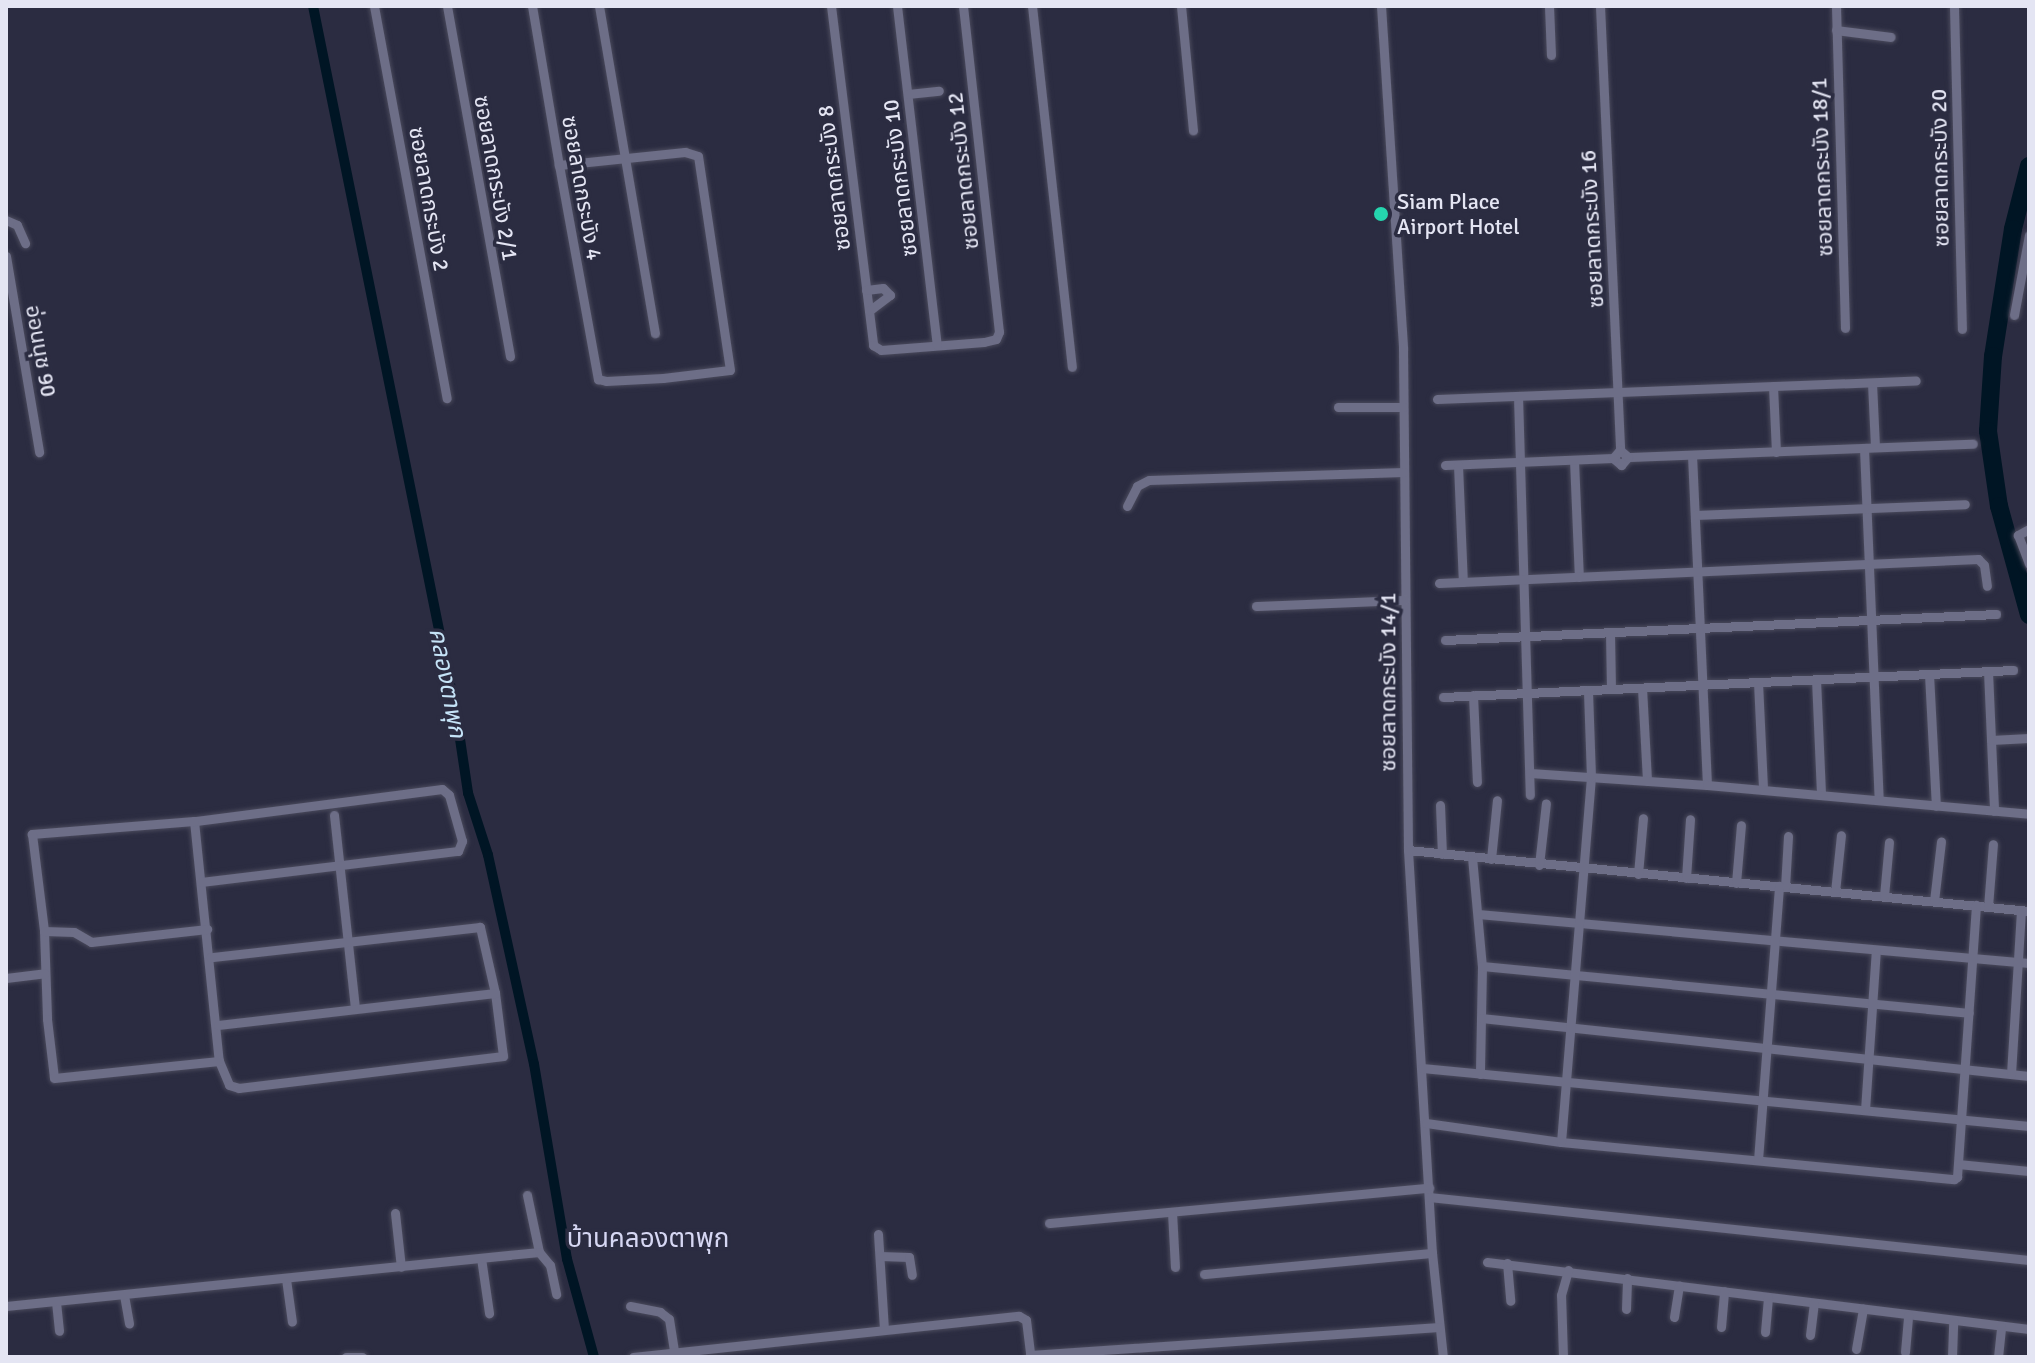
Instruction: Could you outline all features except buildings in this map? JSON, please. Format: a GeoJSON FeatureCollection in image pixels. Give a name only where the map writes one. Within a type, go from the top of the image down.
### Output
{"type":"FeatureCollection","features":[{"type":"Feature","properties":{"kind":"street","name":"ซอยลาดกระบัง 2"},"geometry":{"type":"LineString","coordinates":[[374,6],[447,398]]}},
{"type":"Feature","properties":{"kind":"street","name":"ซอยลาดกระบัง 2/1"},"geometry":{"type":"LineString","coordinates":[[447,6],[510,356]]}},
{"type":"Feature","properties":{"kind":"street","name":"ซอยลาดกระบัง 4"},"geometry":{"type":"LineString","coordinates":[[532,6],[597,376],[606,381],[726,371],[732,366],[698,156],[685,152],[624,159]]}},
{"type":"Feature","properties":{"kind":"street"},"geometry":{"type":"LineString","coordinates":[[599,6],[655,333]]}},
{"type":"Feature","properties":{"kind":"street","name":"ซอยลาดกระบัง 8"},"geometry":{"type":"LineString","coordinates":[[831,6],[873,345],[881,350],[937,345]]}},
{"type":"Feature","properties":{"kind":"street","name":"ซอยลาดกระบัง 10"},"geometry":{"type":"LineString","coordinates":[[897,6],[937,345]]}},
{"type":"Feature","properties":{"kind":"street","name":"ซอยลาดกระบัง 12"},"geometry":{"type":"LineString","coordinates":[[937,345],[984,342],[996,339],[999,332],[963,6]]}},
{"type":"Feature","properties":{"kind":"street"},"geometry":{"type":"LineString","coordinates":[[1032,6],[1072,367]]}},
{"type":"Feature","properties":{"kind":"street"},"geometry":{"type":"LineString","coordinates":[[1181,6],[1193,130]]}},
{"type":"Feature","properties":{"kind":"street","name":"ซอยลาดกระบัง 14/1"},"geometry":{"type":"LineString","coordinates":[[1381,6],[1403,407],[1408,850],[1432,1253],[1443,1357]]}},
{"type":"Feature","properties":{"kind":"street"},"geometry":{"type":"LineString","coordinates":[[1549,6],[1551,55]]}},
{"type":"Feature","properties":{"kind":"street","name":"ซอยลาดกระบัง 16"},"geometry":{"type":"LineString","coordinates":[[1600,6],[1621,455]]}},
{"type":"Feature","properties":{"kind":"street","name":"ซอยลาดกระบัง 18/1"},"geometry":{"type":"LineString","coordinates":[[1836,6],[1845,328]]}},
{"type":"Feature","properties":{"kind":"street","name":"ซอยลาดกระบัง 20"},"geometry":{"type":"LineString","coordinates":[[1954,6],[1962,329]]}},
{"type":"Feature","properties":{"kind":"street"},"geometry":{"type":"LineString","coordinates":[[1836,30],[1891,37]]}},
{"type":"Feature","properties":{"kind":"street"},"geometry":{"type":"LineString","coordinates":[[908,94],[939,91]]}},
{"type":"Feature","properties":{"kind":"street"},"geometry":{"type":"LineString","coordinates":[[559,165],[624,159]]}},
{"type":"Feature","properties":{"kind":"street"},"geometry":{"type":"LineString","coordinates":[[6,220],[17,225],[25,243]]}},
{"type":"Feature","properties":{"kind":"street"},"geometry":{"type":"LineString","coordinates":[[2014,315],[2026,267],[2029,239]]}},
{"type":"Feature","properties":{"kind":"street","name":"อ่อนนุช 90"},"geometry":{"type":"LineString","coordinates":[[6,256],[39,452]]}},
{"type":"Feature","properties":{"kind":"street"},"geometry":{"type":"LineString","coordinates":[[866,290],[883,288],[890,295],[869,311]]}},
{"type":"Feature","properties":{"kind":"street"},"geometry":{"type":"LineString","coordinates":[[1437,399],[1916,381]]}},
{"type":"Feature","properties":{"kind":"street"},"geometry":{"type":"LineString","coordinates":[[1872,383],[1866,508],[1879,800]]}},
{"type":"Feature","properties":{"kind":"street"},"geometry":{"type":"LineString","coordinates":[[1773,386],[1776,452]]}},
{"type":"Feature","properties":{"kind":"street"},"geometry":{"type":"LineString","coordinates":[[1518,396],[1530,795]]}},
{"type":"Feature","properties":{"kind":"street"},"geometry":{"type":"LineString","coordinates":[[1338,407],[1403,407]]}},
{"type":"Feature","properties":{"kind":"street"},"geometry":{"type":"LineString","coordinates":[[1445,465],[1621,455],[1973,444]]}},
{"type":"Feature","properties":{"kind":"street"},"geometry":{"type":"LineString","coordinates":[[1692,455],[1707,785]]}},
{"type":"Feature","properties":{"kind":"street"},"geometry":{"type":"LineString","coordinates":[[1574,460],[1579,577]]}},
{"type":"Feature","properties":{"kind":"street"},"geometry":{"type":"LineString","coordinates":[[1458,465],[1463,582]]}},
{"type":"Feature","properties":{"kind":"street"},"geometry":{"type":"LineString","coordinates":[[1127,506],[1137,486],[1149,480],[1404,472]]}},
{"type":"Feature","properties":{"kind":"street"},"geometry":{"type":"LineString","coordinates":[[1695,515],[1965,504]]}},
{"type":"Feature","properties":{"kind":"street"},"geometry":{"type":"LineString","coordinates":[[2029,529],[2018,535],[2029,564]]}},
{"type":"Feature","properties":{"kind":"street"},"geometry":{"type":"LineString","coordinates":[[1439,583],[1978,559],[1984,565],[1987,586]]}},
{"type":"Feature","properties":{"kind":"street"},"geometry":{"type":"LineString","coordinates":[[1256,606],[1405,600]]}},
{"type":"Feature","properties":{"kind":"street"},"geometry":{"type":"LineString","coordinates":[[1445,640],[1996,614]]}},
{"type":"Feature","properties":{"kind":"street"},"geometry":{"type":"LineString","coordinates":[[1610,632],[1611,689]]}},
{"type":"Feature","properties":{"kind":"street"},"geometry":{"type":"LineString","coordinates":[[1443,697],[2013,670]]}},
{"type":"Feature","properties":{"kind":"street"},"geometry":{"type":"LineString","coordinates":[[1988,671],[1994,811]]}},
{"type":"Feature","properties":{"kind":"street"},"geometry":{"type":"LineString","coordinates":[[1929,674],[1936,806]]}},
{"type":"Feature","properties":{"kind":"street"},"geometry":{"type":"LineString","coordinates":[[1816,679],[1821,795]]}},
{"type":"Feature","properties":{"kind":"street"},"geometry":{"type":"LineString","coordinates":[[1758,682],[1763,790]]}},
{"type":"Feature","properties":{"kind":"street"},"geometry":{"type":"LineString","coordinates":[[1642,688],[1647,781]]}},
{"type":"Feature","properties":{"kind":"street"},"geometry":{"type":"LineString","coordinates":[[1561,1142],[1591,777],[1588,690]]}},
{"type":"Feature","properties":{"kind":"street"},"geometry":{"type":"LineString","coordinates":[[1473,695],[1477,782]]}},
{"type":"Feature","properties":{"kind":"street"},"geometry":{"type":"LineString","coordinates":[[1991,740],[2029,738]]}},
{"type":"Feature","properties":{"kind":"street"},"geometry":{"type":"LineString","coordinates":[[1530,773],[1707,785],[2029,814]]}},
{"type":"Feature","properties":{"kind":"street"},"geometry":{"type":"LineString","coordinates":[[201,882],[458,851],[462,841],[449,795],[442,789],[194,821],[32,834],[44,931],[51,1074],[56,1079],[219,1061]]}},
{"type":"Feature","properties":{"kind":"street"},"geometry":{"type":"LineString","coordinates":[[1491,859],[1497,800]]}},
{"type":"Feature","properties":{"kind":"street"},"geometry":{"type":"LineString","coordinates":[[1539,865],[1546,803]]}},
{"type":"Feature","properties":{"kind":"street"},"geometry":{"type":"LineString","coordinates":[[1440,805],[1442,854]]}},
{"type":"Feature","properties":{"kind":"street"},"geometry":{"type":"LineString","coordinates":[[334,815],[355,1009]]}},
{"type":"Feature","properties":{"kind":"street"},"geometry":{"type":"LineString","coordinates":[[1638,874],[1643,818]]}},
{"type":"Feature","properties":{"kind":"street"},"geometry":{"type":"LineString","coordinates":[[1686,878],[1690,819]]}},
{"type":"Feature","properties":{"kind":"street"},"geometry":{"type":"LineString","coordinates":[[194,821],[211,957],[219,1061],[229,1085],[239,1088],[500,1057],[505,1052],[480,927],[211,957]]}},
{"type":"Feature","properties":{"kind":"street"},"geometry":{"type":"LineString","coordinates":[[1736,883],[1741,825]]}},
{"type":"Feature","properties":{"kind":"street"},"geometry":{"type":"LineString","coordinates":[[1835,892],[1841,835]]}},
{"type":"Feature","properties":{"kind":"street"},"geometry":{"type":"LineString","coordinates":[[1758,1160],[1775,941],[1788,836]]}},
{"type":"Feature","properties":{"kind":"street"},"geometry":{"type":"LineString","coordinates":[[1934,901],[1941,841]]}},
{"type":"Feature","properties":{"kind":"street"},"geometry":{"type":"LineString","coordinates":[[1884,896],[1889,842]]}},
{"type":"Feature","properties":{"kind":"street"},"geometry":{"type":"LineString","coordinates":[[1988,907],[1993,844]]}},
{"type":"Feature","properties":{"kind":"street"},"geometry":{"type":"LineString","coordinates":[[1408,850],[1584,870],[2027,910],[2016,962],[2011,1074]]}},
{"type":"Feature","properties":{"kind":"street"},"geometry":{"type":"LineString","coordinates":[[1472,857],[1482,966],[1480,1074]]}},
{"type":"Feature","properties":{"kind":"street"},"geometry":{"type":"LineString","coordinates":[[1426,1123],[1561,1142],[1954,1179],[1958,1164],[1976,905]]}},
{"type":"Feature","properties":{"kind":"street"},"geometry":{"type":"LineString","coordinates":[[1478,914],[2029,963]]}},
{"type":"Feature","properties":{"kind":"street"},"geometry":{"type":"LineString","coordinates":[[44,931],[74,932],[91,942],[207,929]]}},
{"type":"Feature","properties":{"kind":"street"},"geometry":{"type":"LineString","coordinates":[[1865,1110],[1876,950]]}},
{"type":"Feature","properties":{"kind":"street"},"geometry":{"type":"LineString","coordinates":[[1482,966],[1969,1013]]}},
{"type":"Feature","properties":{"kind":"street"},"geometry":{"type":"LineString","coordinates":[[6,978],[45,973]]}},
{"type":"Feature","properties":{"kind":"street"},"geometry":{"type":"LineString","coordinates":[[218,1025],[495,993]]}},
{"type":"Feature","properties":{"kind":"street"},"geometry":{"type":"LineString","coordinates":[[1481,1018],[1869,1056],[2029,1076]]}},
{"type":"Feature","properties":{"kind":"street"},"geometry":{"type":"LineString","coordinates":[[1422,1068],[2029,1126]]}},
{"type":"Feature","properties":{"kind":"street"},"geometry":{"type":"LineString","coordinates":[[1958,1164],[2029,1171]]}},
{"type":"Feature","properties":{"kind":"street"},"geometry":{"type":"LineString","coordinates":[[1049,1223],[1429,1192],[2029,1260]]}},
{"type":"Feature","properties":{"kind":"street"},"geometry":{"type":"LineString","coordinates":[[527,1195],[539,1252],[550,1265],[556,1294]]}},
{"type":"Feature","properties":{"kind":"street"},"geometry":{"type":"LineString","coordinates":[[1172,1212],[1175,1267]]}},
{"type":"Feature","properties":{"kind":"street"},"geometry":{"type":"LineString","coordinates":[[395,1213],[401,1267]]}},
{"type":"Feature","properties":{"kind":"street"},"geometry":{"type":"LineString","coordinates":[[878,1234],[884,1330]]}},
{"type":"Feature","properties":{"kind":"street"},"geometry":{"type":"LineString","coordinates":[[6,1306],[539,1252]]}},
{"type":"Feature","properties":{"kind":"street"},"geometry":{"type":"LineString","coordinates":[[1204,1274],[1432,1253]]}},
{"type":"Feature","properties":{"kind":"street"},"geometry":{"type":"LineString","coordinates":[[880,1256],[909,1257],[912,1275]]}},
{"type":"Feature","properties":{"kind":"street"},"geometry":{"type":"LineString","coordinates":[[481,1258],[489,1313]]}},
{"type":"Feature","properties":{"kind":"street"},"geometry":{"type":"LineString","coordinates":[[1487,1262],[2029,1329]]}},
{"type":"Feature","properties":{"kind":"street"},"geometry":{"type":"LineString","coordinates":[[1507,1263],[1510,1301]]}},
{"type":"Feature","properties":{"kind":"street"},"geometry":{"type":"LineString","coordinates":[[1563,1357],[1561,1295],[1568,1270]]}},
{"type":"Feature","properties":{"kind":"street"},"geometry":{"type":"LineString","coordinates":[[1626,1309],[1627,1278]]}},
{"type":"Feature","properties":{"kind":"street"},"geometry":{"type":"LineString","coordinates":[[286,1279],[292,1322]]}},
{"type":"Feature","properties":{"kind":"street"},"geometry":{"type":"LineString","coordinates":[[1674,1317],[1679,1285]]}},
{"type":"Feature","properties":{"kind":"street"},"geometry":{"type":"LineString","coordinates":[[1721,1327],[1724,1291]]}},
{"type":"Feature","properties":{"kind":"street"},"geometry":{"type":"LineString","coordinates":[[124,1295],[129,1324]]}},
{"type":"Feature","properties":{"kind":"street"},"geometry":{"type":"LineString","coordinates":[[1765,1332],[1768,1297]]}},
{"type":"Feature","properties":{"kind":"street"},"geometry":{"type":"LineString","coordinates":[[56,1302],[59,1331]]}},
{"type":"Feature","properties":{"kind":"street"},"geometry":{"type":"LineString","coordinates":[[1810,1335],[1814,1303]]}},
{"type":"Feature","properties":{"kind":"street"},"geometry":{"type":"LineString","coordinates":[[630,1306],[660,1312],[669,1319],[674,1352]]}},
{"type":"Feature","properties":{"kind":"street"},"geometry":{"type":"LineString","coordinates":[[1856,1349],[1863,1309]]}},
{"type":"Feature","properties":{"kind":"street"},"geometry":{"type":"LineString","coordinates":[[1905,1352],[1908,1315]]}},
{"type":"Feature","properties":{"kind":"street"},"geometry":{"type":"LineString","coordinates":[[633,1357],[1024,1317],[1030,1355],[1439,1327]]}},
{"type":"Feature","properties":{"kind":"street"},"geometry":{"type":"LineString","coordinates":[[1952,1357],[1953,1321]]}},
{"type":"Feature","properties":{"kind":"street"},"geometry":{"type":"LineString","coordinates":[[1998,1357],[2001,1327]]}},
{"type":"Feature","properties":{"kind":"street"},"geometry":{"type":"LineString","coordinates":[[346,1357],[362,1357]]}},
{"type":"Feature","properties":{"kind":"waterway","name":"คลองตาพุก"},"geometry":{"type":"LineString","coordinates":[[313,6],[457,719],[468,793],[488,855],[534,1064],[567,1259],[594,1357]]}},
{"type":"Feature","properties":{"kind":"waterway"},"geometry":{"type":"LineString","coordinates":[[2029,166],[2013,229],[1993,356],[1988,431],[1999,506],[2029,615]]}},
{"type":"Feature","properties":{"kind":"place","name":"Siam Place Airport Hotel"},"geometry":{"type":"Point","coordinates":[1381,214]}},
{"type":"Feature","properties":{"kind":"district","name":"บ้านคลองตาพุก"},"geometry":{"type":"Point","coordinates":[648,1240]}}]}
